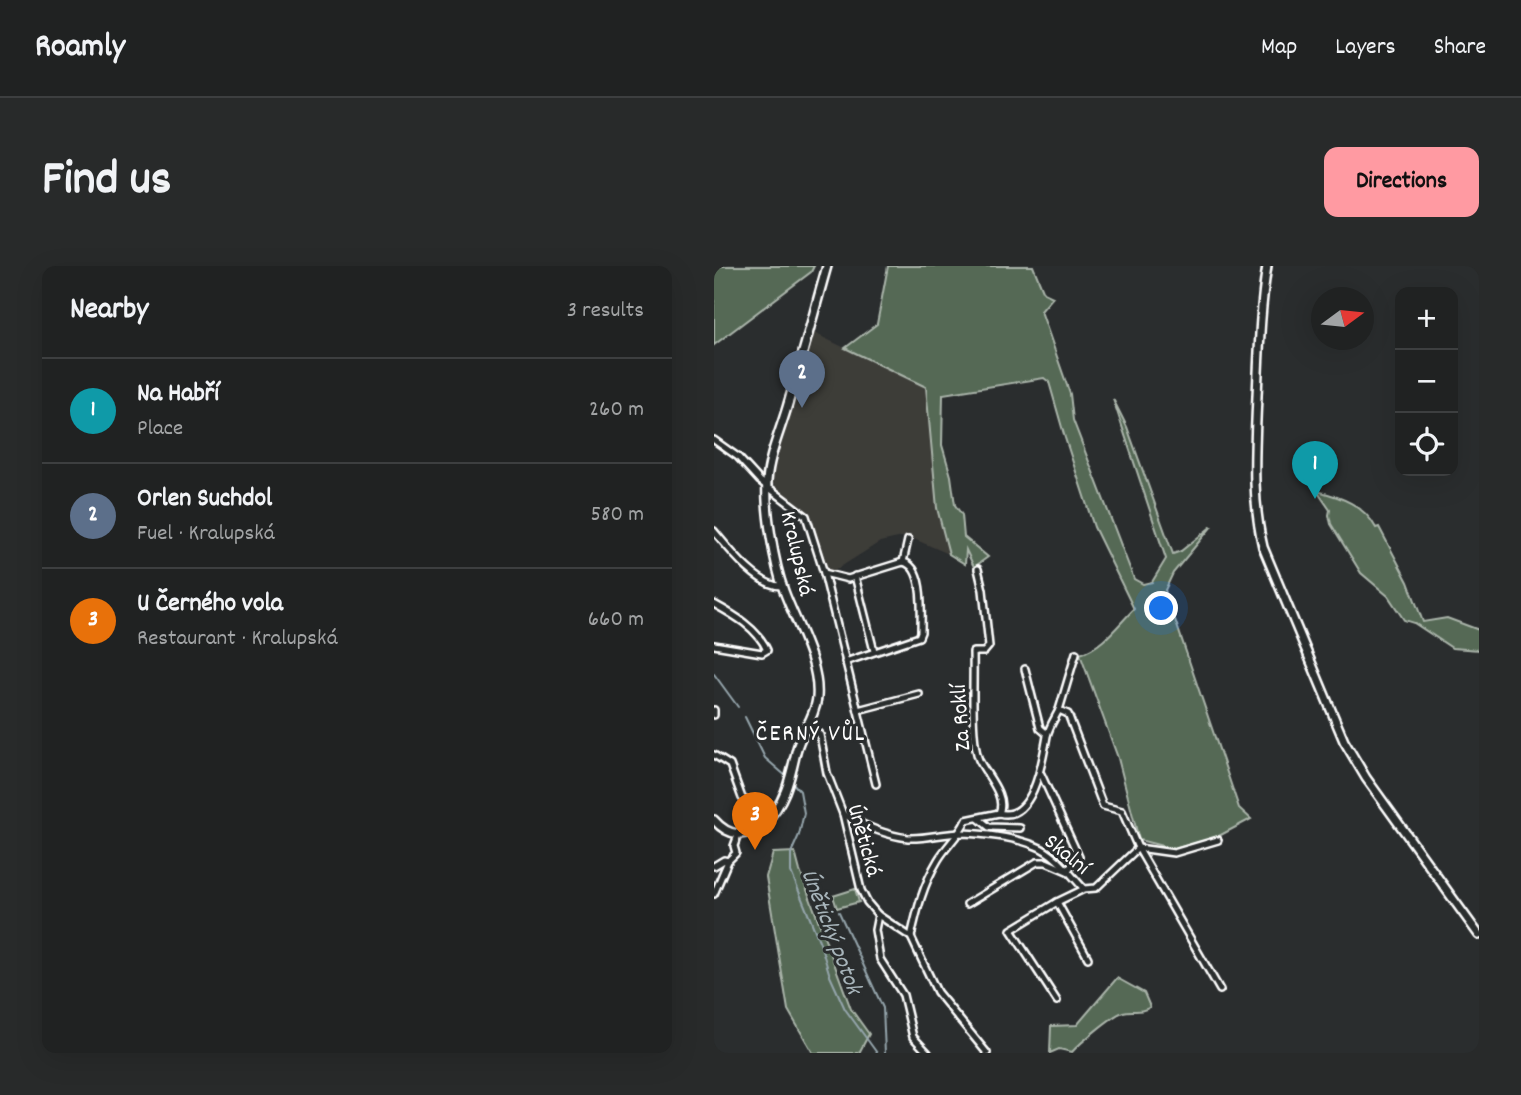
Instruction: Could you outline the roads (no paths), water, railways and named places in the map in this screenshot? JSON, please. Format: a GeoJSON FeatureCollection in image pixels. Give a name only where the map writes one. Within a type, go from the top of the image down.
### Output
{"type":"FeatureCollection","features":[{"type":"Feature","properties":{"kind":"street","name":"Kralupská"},"geometry":{"type":"LineString","coordinates":[[738,835],[752,832],[766,821],[786,791],[798,743],[809,724],[817,698],[812,662],[782,586],[775,554],[767,486],[773,450],[827,266]]}},
{"type":"Feature","properties":{"kind":"street"},"geometry":{"type":"LineString","coordinates":[[1267,266],[1260,341],[1254,475],[1257,520],[1264,547],[1344,741],[1366,778],[1479,935]]}},
{"type":"Feature","properties":{"kind":"street"},"geometry":{"type":"LineString","coordinates":[[714,440],[738,457],[767,486],[806,516],[824,573],[876,784]]}},
{"type":"Feature","properties":{"kind":"street"},"geometry":{"type":"LineString","coordinates":[[714,531],[733,553],[769,584],[782,586]]}},
{"type":"Feature","properties":{"kind":"street"},"geometry":{"type":"LineString","coordinates":[[903,562],[908,540]]}},
{"type":"Feature","properties":{"kind":"street"},"geometry":{"type":"LineString","coordinates":[[824,573],[848,579],[903,562],[914,567],[921,597],[919,637],[845,662]]}},
{"type":"Feature","properties":{"kind":"street","name":"Za Roklí"},"geometry":{"type":"LineString","coordinates":[[964,652],[984,652],[989,646],[978,569]]}},
{"type":"Feature","properties":{"kind":"street"},"geometry":{"type":"LineString","coordinates":[[855,576],[874,651]]}},
{"type":"Feature","properties":{"kind":"street"},"geometry":{"type":"LineString","coordinates":[[714,604],[746,624],[767,650],[762,653],[714,645]]}},
{"type":"Feature","properties":{"kind":"street","name":"Za Roklí"},"geometry":{"type":"LineString","coordinates":[[973,652],[975,748],[999,796],[999,813]]}},
{"type":"Feature","properties":{"kind":"street"},"geometry":{"type":"LineString","coordinates":[[987,1053],[937,992],[911,937],[926,882],[939,858],[961,833],[966,820],[1016,811],[1029,796],[1041,774],[1047,734],[1059,710],[1076,653]]}},
{"type":"Feature","properties":{"kind":"street"},"geometry":{"type":"LineString","coordinates":[[1025,668],[1040,728],[1047,734]]}},
{"type":"Feature","properties":{"kind":"street"},"geometry":{"type":"LineString","coordinates":[[858,710],[919,694]]}},
{"type":"Feature","properties":{"kind":"street"},"geometry":{"type":"LineString","coordinates":[[1059,710],[1068,715],[1104,806],[1122,811],[1138,848],[1220,990]]}},
{"type":"Feature","properties":{"kind":"street","name":"Únětická"},"geometry":{"type":"LineString","coordinates":[[809,724],[820,735],[827,773],[843,814],[861,890],[878,915],[911,937]]}},
{"type":"Feature","properties":{"kind":"street"},"geometry":{"type":"LineString","coordinates":[[714,755],[730,765],[742,798],[760,808]]}},
{"type":"Feature","properties":{"kind":"street"},"geometry":{"type":"LineString","coordinates":[[967,904],[1037,862],[1046,862],[1067,871],[1079,857],[1041,774]]}},
{"type":"Feature","properties":{"kind":"street","name":"Skalní"},"geometry":{"type":"LineString","coordinates":[[843,814],[865,827],[887,835],[922,838],[961,833],[1007,838],[1038,846],[1084,889],[1096,888],[1138,848]]}},
{"type":"Feature","properties":{"kind":"street"},"geometry":{"type":"LineString","coordinates":[[978,818],[989,828],[1020,828]]}},
{"type":"Feature","properties":{"kind":"street"},"geometry":{"type":"LineString","coordinates":[[714,894],[729,861],[736,853],[734,846],[738,835],[727,831],[715,821]]}},
{"type":"Feature","properties":{"kind":"street"},"geometry":{"type":"LineString","coordinates":[[1138,848],[1174,853],[1218,840]]}},
{"type":"Feature","properties":{"kind":"street"},"geometry":{"type":"LineString","coordinates":[[714,866],[724,860],[729,861]]}},
{"type":"Feature","properties":{"kind":"street"},"geometry":{"type":"LineString","coordinates":[[1057,1001],[1011,930],[1056,902],[1084,889]]}},
{"type":"Feature","properties":{"kind":"street"},"geometry":{"type":"LineString","coordinates":[[1056,902],[1088,958]]}},
{"type":"Feature","properties":{"kind":"street"},"geometry":{"type":"LineString","coordinates":[[878,915],[875,930],[880,959],[903,995],[914,1037],[928,1053]]}},
{"type":"Feature","properties":{"kind":"waterway","name":"Únětický potok"},"geometry":{"type":"LineString","coordinates":[[714,674],[738,707]]}},
{"type":"Feature","properties":{"kind":"waterway","name":"Únětický potok"},"geometry":{"type":"LineString","coordinates":[[745,717],[765,758],[787,777]]}},
{"type":"Feature","properties":{"kind":"waterway","name":"Únětický potok"},"geometry":{"type":"LineString","coordinates":[[791,781],[800,791],[804,813],[791,853],[791,872],[845,1009],[877,1053]]}},
{"type":"Feature","properties":{"kind":"waterway"},"geometry":{"type":"LineString","coordinates":[[839,912],[883,1008],[885,1053]]}},
{"type":"Feature","properties":{"kind":"place","name":"Orlen Suchdol"},"geometry":{"type":"Point","coordinates":[802,408]}},
{"type":"Feature","properties":{"kind":"place","name":"Na Habří"},"geometry":{"type":"Point","coordinates":[1315,499]}},
{"type":"Feature","properties":{"kind":"place","name":"U Černého vola"},"geometry":{"type":"Point","coordinates":[755,850]}},
{"type":"Feature","properties":{"kind":"district","name":"ČERNÝ VŮL"},"geometry":{"type":"Point","coordinates":[811,732]}}]}
